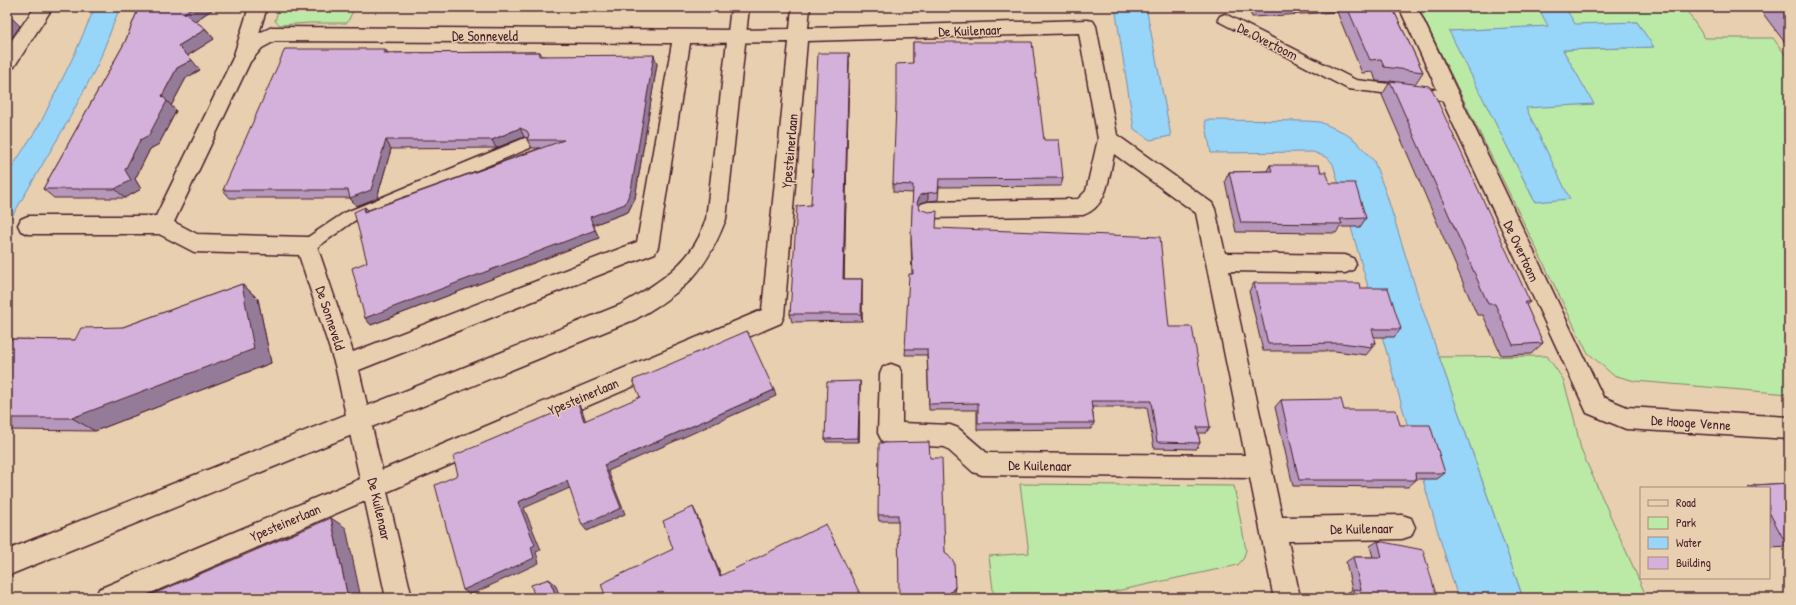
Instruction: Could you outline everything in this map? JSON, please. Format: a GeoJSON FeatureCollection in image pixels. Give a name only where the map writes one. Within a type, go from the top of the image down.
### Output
{"type":"FeatureCollection","features":[{"type":"Feature","properties":{"kind":"street"},"geometry":{"type":"LineString","coordinates":[[7,62],[44,7]]}},
{"type":"Feature","properties":{"kind":"street","name":"De Sonneveld"},"geometry":{"type":"LineString","coordinates":[[162,224],[242,58],[258,7]]}},
{"type":"Feature","properties":{"kind":"street"},"geometry":{"type":"LineString","coordinates":[[7,563],[628,312],[650,301],[682,276],[695,262],[708,242],[716,219],[740,7]]}},
{"type":"Feature","properties":{"kind":"street","name":"Ypesteinerlaan"},"geometry":{"type":"LineString","coordinates":[[108,598],[773,316],[801,7]]}},
{"type":"Feature","properties":{"kind":"street","name":"De Overtoom"},"geometry":{"type":"LineString","coordinates":[[1408,7],[1595,405]]}},
{"type":"Feature","properties":{"kind":"street","name":"De Kuilenaar"},"geometry":{"type":"LineString","coordinates":[[737,37],[1087,26],[1108,139],[1095,194],[1082,207],[928,210]]}},
{"type":"Feature","properties":{"kind":"street","name":"De Sonneveld"},"geometry":{"type":"LineString","coordinates":[[242,58],[255,43],[272,34],[737,37]]}},
{"type":"Feature","properties":{"kind":"street"},"geometry":{"type":"LineString","coordinates":[[346,365],[647,247],[682,36]]}},
{"type":"Feature","properties":{"kind":"street"},"geometry":{"type":"LineString","coordinates":[[1108,139],[1205,209],[1273,529],[1287,598],[1285,598]]}},
{"type":"Feature","properties":{"kind":"street"},"geometry":{"type":"LineString","coordinates":[[28,225],[162,224],[194,243],[307,246]]}},
{"type":"Feature","properties":{"kind":"street","name":"De Sonneveld"},"geometry":{"type":"LineString","coordinates":[[307,246],[346,365],[359,420]]}},
{"type":"Feature","properties":{"kind":"street"},"geometry":{"type":"LineString","coordinates":[[1216,262],[1345,264]]}},
{"type":"Feature","properties":{"kind":"street","name":"De Kuilenaar"},"geometry":{"type":"LineString","coordinates":[[891,374],[890,434],[950,436],[982,464],[1259,467]]}},
{"type":"Feature","properties":{"kind":"street","name":"De Hooge Venne"},"geometry":{"type":"LineString","coordinates":[[1595,405],[1626,418],[1789,428]]}},
{"type":"Feature","properties":{"kind":"street","name":"De Kuilenaar"},"geometry":{"type":"LineString","coordinates":[[359,420],[399,598]]}},
{"type":"Feature","properties":{"kind":"street","name":"De Kuilenaar"},"geometry":{"type":"LineString","coordinates":[[1273,529],[1402,527]]}},
{"type":"Feature","properties":{"kind":"lane","name":"De Overtoom"},"geometry":{"type":"LineString","coordinates":[[1225,19],[1353,85],[1449,96]]}},
{"type":"Feature","properties":{"kind":"lane"},"geometry":{"type":"LineString","coordinates":[[307,246],[350,217],[525,144]]}},
{"type":"Feature","properties":{"kind":"green space"},"geometry":{"type":"Polygon","coordinates":[[[279,7],[355,7],[347,23],[280,25],[275,21],[279,7]]]}},
{"type":"Feature","properties":{"kind":"green space"},"geometry":{"type":"Polygon","coordinates":[[[1418,7],[1684,7],[1705,38],[1773,38],[1789,60],[1789,394],[1635,381],[1613,375],[1587,352],[1418,7]],[[1637,22],[1450,31],[1535,202],[1526,107],[1593,104],[1563,50],[1653,47],[1637,22]]]}},
{"type":"Feature","properties":{"kind":"green space"},"geometry":{"type":"Polygon","coordinates":[[[1547,356],[1563,379],[1581,450],[1647,598],[1523,598],[1439,357],[1547,356]]]}},
{"type":"Feature","properties":{"kind":"green space"},"geometry":{"type":"Polygon","coordinates":[[[1020,484],[1234,486],[1246,550],[1243,559],[1238,565],[1084,598],[994,598],[989,556],[1029,553],[1020,484]]]}},
{"type":"Feature","properties":{"kind":"water"},"geometry":{"type":"Polygon","coordinates":[[[95,7],[120,7],[98,64],[68,121],[7,225],[7,175],[41,122],[75,53],[95,7]]]}},
{"type":"Feature","properties":{"kind":"water"},"geometry":{"type":"Polygon","coordinates":[[[1115,7],[1146,7],[1171,136],[1150,140],[1134,129],[1115,7]]]}},
{"type":"Feature","properties":{"kind":"water"},"geometry":{"type":"Polygon","coordinates":[[[1565,7],[1575,24],[1637,22],[1654,47],[1563,50],[1594,104],[1526,108],[1570,199],[1535,202],[1449,31],[1548,26],[1539,9],[1565,7]]]}},
{"type":"Feature","properties":{"kind":"water"},"geometry":{"type":"Polygon","coordinates":[[[1205,120],[1320,122],[1343,132],[1356,141],[1374,161],[1387,196],[1419,299],[1523,598],[1458,598],[1333,164],[1328,158],[1313,152],[1211,153],[1205,120]]]}},
{"type":"Feature","properties":{"kind":"building"},"geometry":{"type":"Polygon","coordinates":[[[139,7],[193,7],[184,13],[206,29],[178,46],[192,60],[177,68],[162,96],[167,101],[149,135],[140,140],[125,170],[131,180],[115,189],[43,189],[125,42],[139,7]]]}},
{"type":"Feature","properties":{"kind":"building"},"geometry":{"type":"Polygon","coordinates":[[[1347,7],[1392,7],[1423,72],[1384,67],[1381,59],[1370,60],[1347,7]]]}},
{"type":"Feature","properties":{"kind":"building"},"geometry":{"type":"Polygon","coordinates":[[[913,42],[1032,42],[1044,140],[1059,140],[1063,178],[939,179],[938,192],[920,195],[917,203],[920,209],[928,212],[937,211],[936,228],[1160,237],[1169,327],[1192,327],[1210,427],[1197,427],[1200,443],[1157,442],[1151,401],[1091,401],[1094,423],[978,423],[978,403],[929,404],[927,349],[905,349],[909,274],[913,274],[911,235],[913,185],[893,184],[896,64],[913,63],[913,42]]]}},
{"type":"Feature","properties":{"kind":"building"},"geometry":{"type":"Polygon","coordinates":[[[285,49],[385,49],[383,53],[540,52],[539,56],[654,55],[631,190],[625,204],[590,217],[595,230],[365,318],[352,268],[367,262],[354,212],[365,207],[364,212],[564,140],[527,140],[529,135],[527,131],[520,128],[492,140],[386,140],[371,190],[350,198],[348,190],[223,190],[285,49]]]}},
{"type":"Feature","properties":{"kind":"building"},"geometry":{"type":"Polygon","coordinates":[[[818,53],[849,53],[843,279],[862,279],[861,314],[790,314],[797,206],[811,205],[818,53]]]}},
{"type":"Feature","properties":{"kind":"building"},"geometry":{"type":"Polygon","coordinates":[[[1390,81],[1429,86],[1433,91],[1530,302],[1525,302],[1543,343],[1513,345],[1495,304],[1488,304],[1390,81]]]}},
{"type":"Feature","properties":{"kind":"building"},"geometry":{"type":"Polygon","coordinates":[[[1270,165],[1319,165],[1321,172],[1326,172],[1330,183],[1355,183],[1366,218],[1340,219],[1342,224],[1241,223],[1229,172],[1272,171],[1270,165]]]}},
{"type":"Feature","properties":{"kind":"building"},"geometry":{"type":"Polygon","coordinates":[[[1254,283],[1359,283],[1360,288],[1388,288],[1401,329],[1372,329],[1376,343],[1371,343],[1372,347],[1341,343],[1268,344],[1254,283]]]}},
{"type":"Feature","properties":{"kind":"building"},"geometry":{"type":"Polygon","coordinates":[[[242,284],[254,349],[72,418],[7,418],[7,339],[75,340],[81,328],[123,327],[242,284]]]}},
{"type":"Feature","properties":{"kind":"building"},"geometry":{"type":"Polygon","coordinates":[[[747,331],[774,390],[604,465],[621,508],[582,525],[567,481],[518,502],[535,545],[531,547],[534,558],[463,590],[435,485],[458,475],[453,456],[578,403],[584,421],[640,397],[633,380],[747,331]]]}},
{"type":"Feature","properties":{"kind":"building"},"geometry":{"type":"Polygon","coordinates":[[[860,381],[858,438],[825,439],[827,382],[860,381]]]}},
{"type":"Feature","properties":{"kind":"building"},"geometry":{"type":"Polygon","coordinates":[[[1341,399],[1344,410],[1396,410],[1400,425],[1430,425],[1445,473],[1415,473],[1416,480],[1299,480],[1281,400],[1341,399]]]}},
{"type":"Feature","properties":{"kind":"building"},"geometry":{"type":"Polygon","coordinates":[[[929,442],[930,458],[942,458],[945,552],[954,562],[955,587],[946,597],[947,598],[899,598],[898,515],[878,515],[879,443],[929,442]]]}},
{"type":"Feature","properties":{"kind":"building"},"geometry":{"type":"Polygon","coordinates":[[[1789,483],[1789,538],[1783,538],[1770,514],[1770,487],[1756,487],[1755,485],[1789,483]]]}},
{"type":"Feature","properties":{"kind":"building"},"geometry":{"type":"Polygon","coordinates":[[[693,507],[720,576],[826,524],[862,598],[606,598],[601,584],[673,549],[663,521],[693,507]]]}},
{"type":"Feature","properties":{"kind":"building"},"geometry":{"type":"Polygon","coordinates":[[[331,518],[348,598],[144,598],[331,518]]]}},
{"type":"Feature","properties":{"kind":"building"},"geometry":{"type":"Polygon","coordinates":[[[1378,541],[1423,550],[1437,598],[1355,598],[1353,589],[1361,590],[1353,557],[1382,557],[1378,541]]]}},
{"type":"Feature","properties":{"kind":"building"},"geometry":{"type":"Polygon","coordinates":[[[549,579],[557,598],[535,598],[531,585],[549,579]]]}}]}
